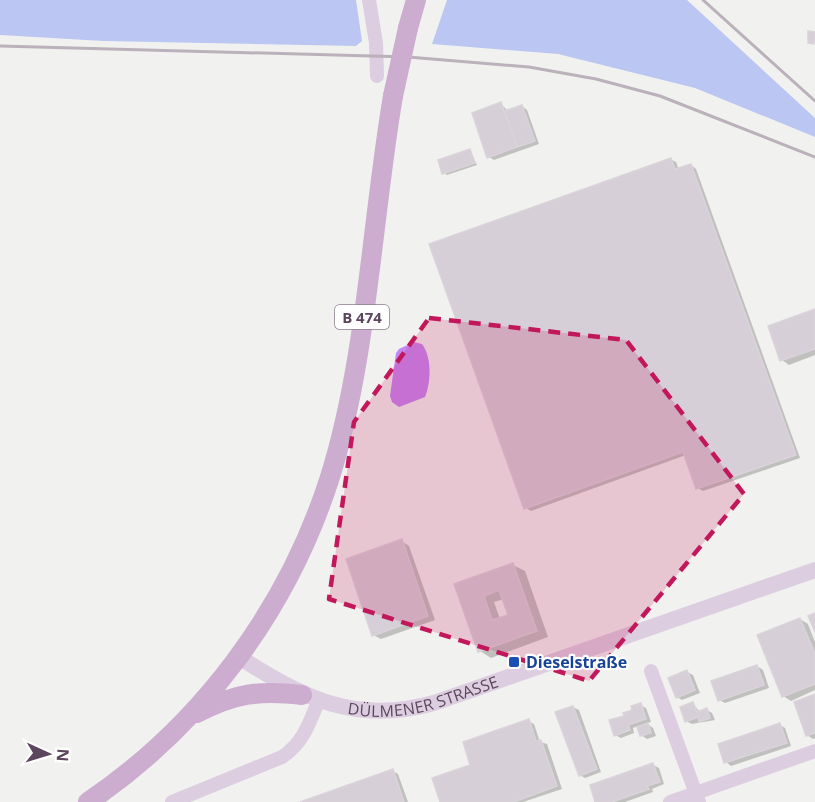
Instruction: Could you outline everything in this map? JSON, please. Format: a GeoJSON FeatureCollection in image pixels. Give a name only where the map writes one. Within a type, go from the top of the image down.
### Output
{"type":"FeatureCollection","features":[{"type":"Feature","properties":{"kind":"main road","name":"B 474"},"geometry":{"type":"LineString","coordinates":[[88,802],[134,770],[190,717],[239,657],[282,589],[308,534],[330,476],[358,345],[393,96],[416,0]]}},
{"type":"Feature","properties":{"kind":"main road"},"geometry":{"type":"LineString","coordinates":[[190,717],[215,704],[248,693],[268,691],[310,698]]}},
{"type":"Feature","properties":{"kind":"street"},"geometry":{"type":"LineString","coordinates":[[369,0],[376,43],[377,76]]}},
{"type":"Feature","properties":{"kind":"street","name":"DÜLMENER STRASSE"},"geometry":{"type":"LineString","coordinates":[[239,657],[310,698],[372,711],[425,705],[815,570]]}},
{"type":"Feature","properties":{"kind":"street"},"geometry":{"type":"LineString","coordinates":[[651,670],[697,797]]}},
{"type":"Feature","properties":{"kind":"street"},"geometry":{"type":"LineString","coordinates":[[172,802],[282,757],[296,748],[304,736],[310,698]]}},
{"type":"Feature","properties":{"kind":"street"},"geometry":{"type":"LineString","coordinates":[[670,802],[697,797],[815,751]]}},
{"type":"Feature","properties":{"kind":"highlighted area"},"geometry":{"type":"Polygon","coordinates":[[[429,318],[626,340],[744,494],[589,681],[329,599],[354,422],[429,318]]]}},
{"type":"Feature","properties":{"kind":"shaded area"},"geometry":{"type":"Polygon","coordinates":[[[0,0],[356,0],[362,41],[356,46],[103,41],[0,35],[0,0]]]}},
{"type":"Feature","properties":{"kind":"shaded area"},"geometry":{"type":"Polygon","coordinates":[[[447,0],[687,0],[815,118],[815,137],[695,88],[558,54],[432,44],[447,0]]]}},
{"type":"Feature","properties":{"kind":"shaded area"},"geometry":{"type":"Polygon","coordinates":[[[414,342],[422,344],[428,356],[430,370],[427,391],[425,397],[399,407],[392,402],[390,396],[396,353],[399,349],[414,342]]]}},
{"type":"Feature","properties":{"kind":"building"},"geometry":{"type":"Polygon","coordinates":[[[808,31],[815,32],[814,44],[808,43],[808,31]]]}},
{"type":"Feature","properties":{"kind":"building"},"geometry":{"type":"Polygon","coordinates":[[[501,102],[517,147],[487,158],[472,113],[501,102]]]}},
{"type":"Feature","properties":{"kind":"building"},"geometry":{"type":"Polygon","coordinates":[[[522,105],[535,141],[517,147],[504,111],[522,105]]]}},
{"type":"Feature","properties":{"kind":"building"},"geometry":{"type":"Polygon","coordinates":[[[470,149],[475,163],[442,174],[438,160],[470,149]]]}},
{"type":"Feature","properties":{"kind":"building"},"geometry":{"type":"Polygon","coordinates":[[[671,158],[675,169],[691,164],[796,455],[696,489],[683,452],[524,509],[429,244],[671,158]]]}},
{"type":"Feature","properties":{"kind":"building"},"geometry":{"type":"Polygon","coordinates":[[[815,309],[815,349],[780,361],[768,326],[815,309]]]}},
{"type":"Feature","properties":{"kind":"building"},"geometry":{"type":"Polygon","coordinates":[[[402,539],[428,616],[372,636],[346,559],[402,539]]]}},
{"type":"Feature","properties":{"kind":"building"},"geometry":{"type":"Polygon","coordinates":[[[513,563],[537,631],[478,652],[454,584],[513,563]],[[499,590],[484,596],[492,620],[508,615],[499,590]]]}},
{"type":"Feature","properties":{"kind":"building"},"geometry":{"type":"Polygon","coordinates":[[[815,613],[815,632],[808,616],[815,613]]]}},
{"type":"Feature","properties":{"kind":"building"},"geometry":{"type":"Polygon","coordinates":[[[800,618],[815,654],[815,684],[782,697],[757,635],[800,618]]]}},
{"type":"Feature","properties":{"kind":"building"},"geometry":{"type":"Polygon","coordinates":[[[757,665],[764,685],[718,701],[711,681],[757,665]]]}},
{"type":"Feature","properties":{"kind":"building"},"geometry":{"type":"Polygon","coordinates":[[[687,670],[695,690],[676,698],[668,678],[687,670]]]}},
{"type":"Feature","properties":{"kind":"building"},"geometry":{"type":"Polygon","coordinates":[[[815,694],[815,733],[806,736],[794,702],[815,694]]]}},
{"type":"Feature","properties":{"kind":"building"},"geometry":{"type":"Polygon","coordinates":[[[693,702],[697,712],[707,708],[710,718],[699,722],[698,717],[685,722],[680,707],[693,702]]]}},
{"type":"Feature","properties":{"kind":"building"},"geometry":{"type":"Polygon","coordinates":[[[641,703],[646,719],[628,725],[630,730],[614,736],[609,720],[624,716],[623,713],[632,710],[631,706],[641,703]]]}},
{"type":"Feature","properties":{"kind":"building"},"geometry":{"type":"Polygon","coordinates":[[[573,706],[597,769],[579,776],[555,712],[573,706]]]}},
{"type":"Feature","properties":{"kind":"building"},"geometry":{"type":"Polygon","coordinates":[[[529,719],[536,741],[541,740],[557,786],[514,802],[440,802],[432,778],[470,765],[463,742],[529,719]]]}},
{"type":"Feature","properties":{"kind":"building"},"geometry":{"type":"Polygon","coordinates":[[[648,723],[651,733],[640,736],[637,727],[648,723]]]}},
{"type":"Feature","properties":{"kind":"building"},"geometry":{"type":"Polygon","coordinates":[[[780,723],[787,743],[724,763],[718,744],[780,723]]]}},
{"type":"Feature","properties":{"kind":"building"},"geometry":{"type":"Polygon","coordinates":[[[653,763],[660,782],[647,786],[649,789],[612,802],[595,802],[590,785],[653,763]]]}},
{"type":"Feature","properties":{"kind":"building"},"geometry":{"type":"Polygon","coordinates":[[[393,769],[404,802],[300,802],[393,769]]]}},
{"type":"Feature","properties":{"kind":"railway"},"geometry":{"type":"LineString","coordinates":[[703,0],[815,101]]}},
{"type":"Feature","properties":{"kind":"railway"},"geometry":{"type":"LineString","coordinates":[[0,46],[408,57],[529,67],[596,79],[660,96],[815,157]]}},
{"type":"Feature","properties":{"kind":"place","name":"Dieselstraße"},"geometry":{"type":"Point","coordinates":[514,662]}}]}
